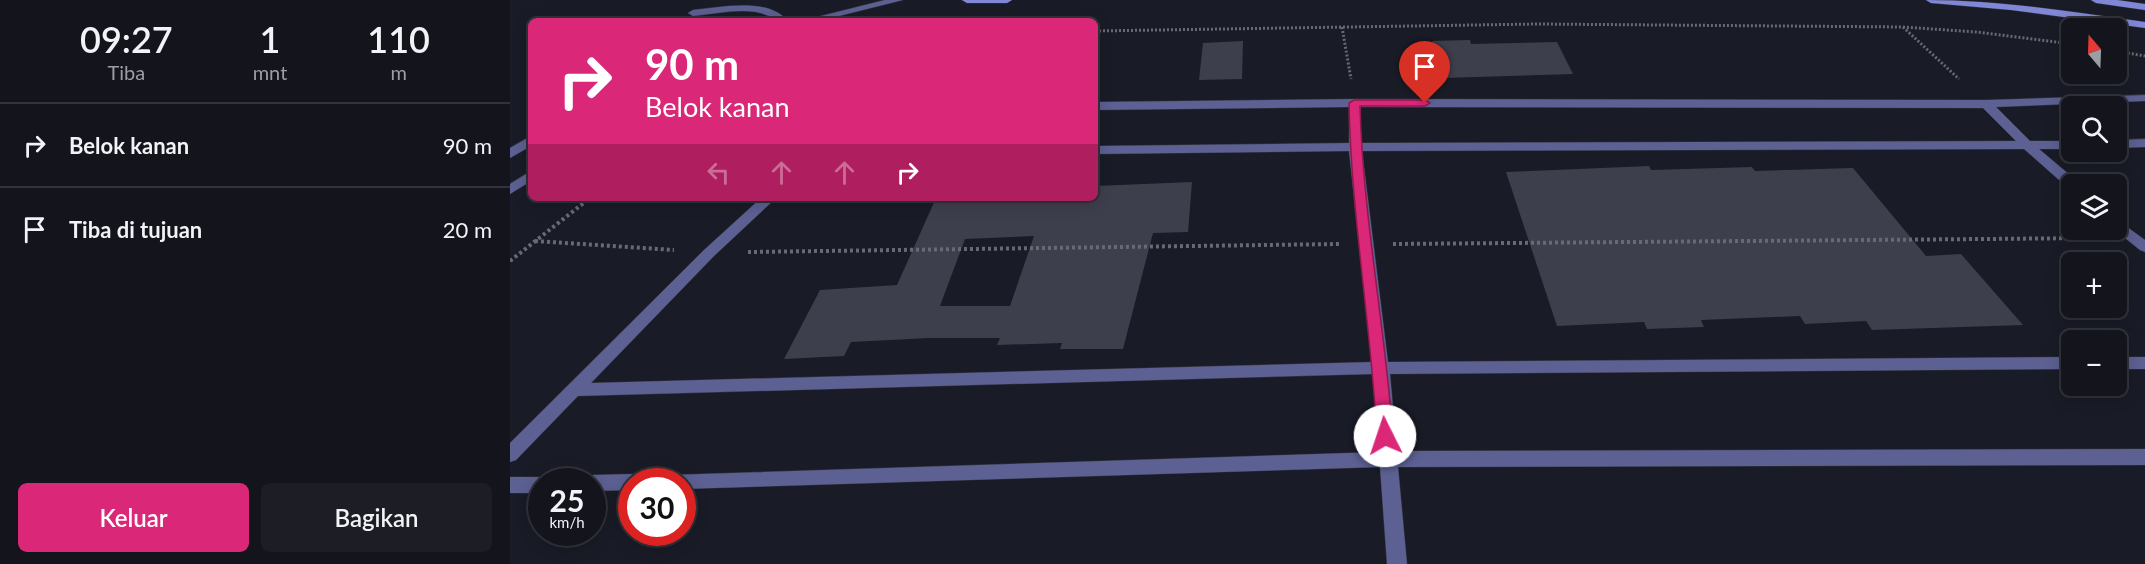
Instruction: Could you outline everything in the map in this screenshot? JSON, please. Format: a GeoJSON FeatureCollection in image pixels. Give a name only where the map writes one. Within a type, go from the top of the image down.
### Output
{"type":"FeatureCollection","features":[{"type":"Feature","properties":{"kind":"main road"},"geometry":{"type":"LineString","coordinates":[[967,0],[1007,0]]}},
{"type":"Feature","properties":{"kind":"main road"},"geometry":{"type":"LineString","coordinates":[[1931,0],[2011,7],[2145,25]]}},
{"type":"Feature","properties":{"kind":"main road"},"geometry":{"type":"LineString","coordinates":[[2096,0],[2145,7]]}},
{"type":"Feature","properties":{"kind":"street"},"geometry":{"type":"LineString","coordinates":[[696,0],[691,17],[740,8],[761,9],[776,13],[780,18]]}},
{"type":"Feature","properties":{"kind":"street"},"geometry":{"type":"LineString","coordinates":[[819,18],[898,0]]}},
{"type":"Feature","properties":{"kind":"street"},"geometry":{"type":"LineString","coordinates":[[1098,106],[1354,103],[1986,104],[2145,98]]}},
{"type":"Feature","properties":{"kind":"street"},"geometry":{"type":"LineString","coordinates":[[1354,103],[1355,147],[1381,368],[1397,564]]}},
{"type":"Feature","properties":{"kind":"street"},"geometry":{"type":"LineString","coordinates":[[1986,104],[2027,145],[2061,174]]}},
{"type":"Feature","properties":{"kind":"street"},"geometry":{"type":"LineString","coordinates":[[513,152],[528,142]]}},
{"type":"Feature","properties":{"kind":"street"},"geometry":{"type":"LineString","coordinates":[[2127,144],[2145,143]]}},
{"type":"Feature","properties":{"kind":"street"},"geometry":{"type":"LineString","coordinates":[[1098,150],[2061,145]]}},
{"type":"Feature","properties":{"kind":"street"},"geometry":{"type":"LineString","coordinates":[[510,190],[528,177]]}},
{"type":"Feature","properties":{"kind":"street"},"geometry":{"type":"LineString","coordinates":[[510,454],[710,253],[766,201]]}},
{"type":"Feature","properties":{"kind":"street"},"geometry":{"type":"LineString","coordinates":[[2127,232],[2145,248]]}},
{"type":"Feature","properties":{"kind":"street"},"geometry":{"type":"LineString","coordinates":[[575,390],[1381,368],[2061,363]]}},
{"type":"Feature","properties":{"kind":"street"},"geometry":{"type":"LineString","coordinates":[[2127,363],[2145,363]]}},
{"type":"Feature","properties":{"kind":"street"},"geometry":{"type":"LineString","coordinates":[[696,480],[1387,459],[2145,457]]}},
{"type":"Feature","properties":{"kind":"street"},"geometry":{"type":"LineString","coordinates":[[510,485],[528,484]]}},
{"type":"Feature","properties":{"kind":"path"},"geometry":{"type":"LineString","coordinates":[[1098,31],[1538,24],[1903,27],[1976,32],[2061,43]]}},
{"type":"Feature","properties":{"kind":"path"},"geometry":{"type":"LineString","coordinates":[[1342,27],[1354,103]]}},
{"type":"Feature","properties":{"kind":"path"},"geometry":{"type":"LineString","coordinates":[[1903,27],[1986,104]]}},
{"type":"Feature","properties":{"kind":"path"},"geometry":{"type":"LineString","coordinates":[[2127,53],[2145,56]]}},
{"type":"Feature","properties":{"kind":"path"},"geometry":{"type":"LineString","coordinates":[[510,261],[586,201]]}},
{"type":"Feature","properties":{"kind":"path"},"geometry":{"type":"LineString","coordinates":[[535,241],[710,253],[2133,237]]}},
{"type":"Feature","properties":{"kind":"building"},"geometry":{"type":"Polygon","coordinates":[[[1470,40],[1471,44],[1557,42],[1573,74],[1442,78],[1432,41],[1470,40]]]}},
{"type":"Feature","properties":{"kind":"building"},"geometry":{"type":"Polygon","coordinates":[[[1243,41],[1242,79],[1199,80],[1203,43],[1243,41]]]}},
{"type":"Feature","properties":{"kind":"building"},"geometry":{"type":"Polygon","coordinates":[[[1649,166],[1651,170],[1752,167],[1755,171],[1853,168],[1926,256],[1961,254],[2023,325],[1872,330],[1866,321],[1805,324],[1800,316],[1701,320],[1704,327],[1647,329],[1644,322],[1557,326],[1506,172],[1649,166]]]}},
{"type":"Feature","properties":{"kind":"building"},"geometry":{"type":"Polygon","coordinates":[[[1192,182],[1188,232],[1153,233],[1123,349],[1060,349],[1062,343],[997,345],[1000,338],[929,338],[851,342],[844,356],[784,359],[820,290],[897,285],[935,201],[1098,201],[1098,186],[1192,182]],[[1034,236],[965,239],[940,306],[1010,306],[1034,236]]]}},
{"type":"Feature","properties":{"kind":"route"},"geometry":{"type":"LineString","coordinates":[[1385,436],[1381,368],[1355,147],[1354,103],[1425,103]]}}]}
